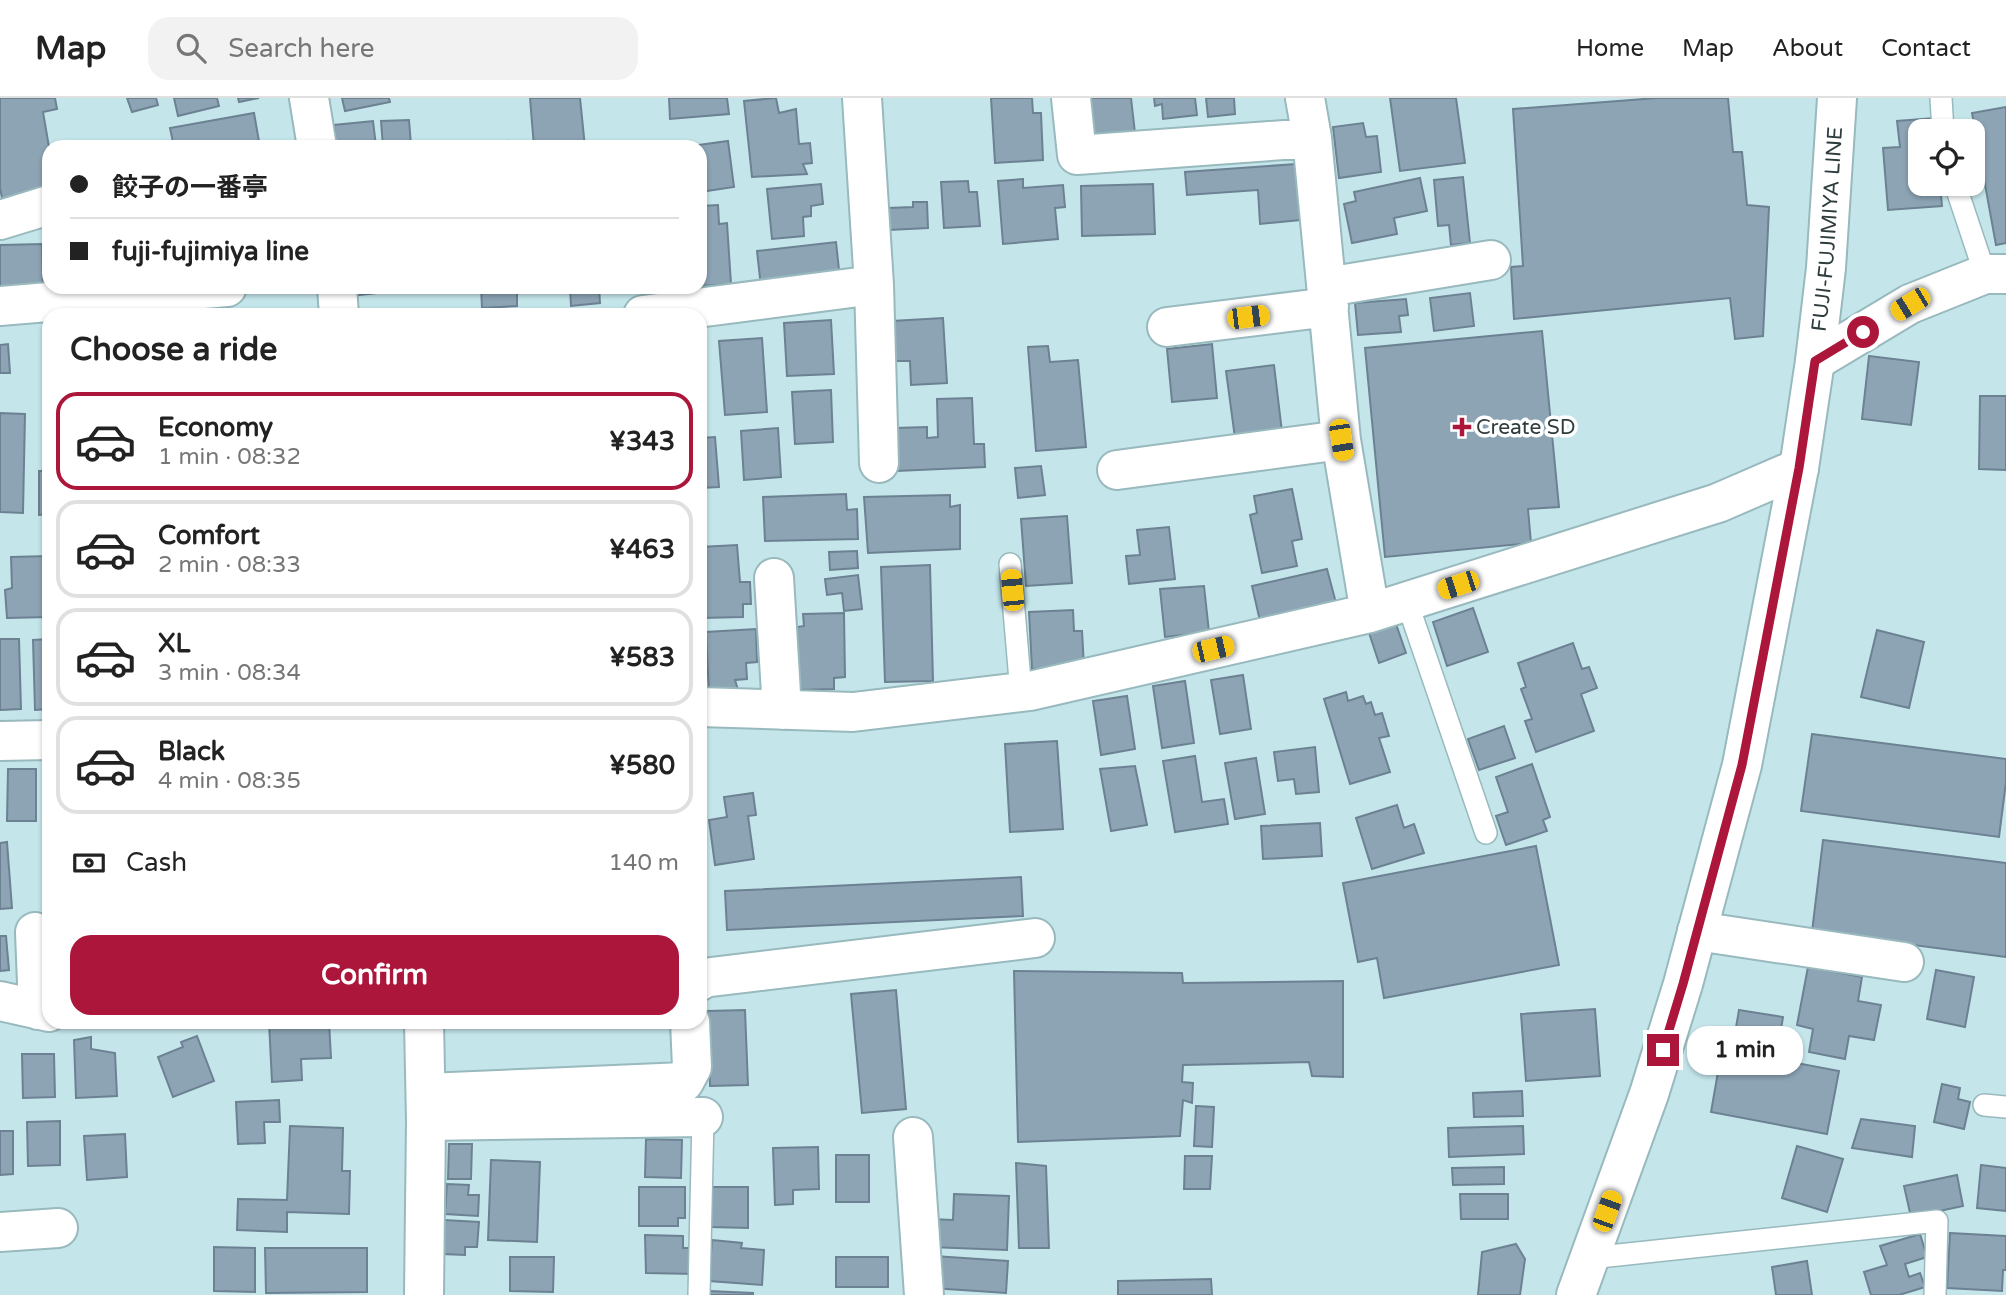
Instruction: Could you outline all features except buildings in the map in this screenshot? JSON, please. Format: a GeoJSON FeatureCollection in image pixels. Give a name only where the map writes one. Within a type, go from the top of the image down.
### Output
{"type":"FeatureCollection","features":[{"type":"Feature","properties":{"kind":"street"},"geometry":{"type":"LineString","coordinates":[[309,98],[316,140]]}},
{"type":"Feature","properties":{"kind":"street"},"geometry":{"type":"LineString","coordinates":[[862,98],[874,285],[879,463]]}},
{"type":"Feature","properties":{"kind":"street"},"geometry":{"type":"LineString","coordinates":[[1071,98],[1077,156],[1312,138]]}},
{"type":"Feature","properties":{"kind":"street"},"geometry":{"type":"LineString","coordinates":[[1305,98],[1312,138],[1341,440],[1370,613]]}},
{"type":"Feature","properties":{"kind":"street","name":"FUJI-FUJIMIYA LINE"},"geometry":{"type":"LineString","coordinates":[[1576,1295],[1649,1094],[1742,765],[1799,468],[1815,361],[1826,268],[1837,98]]}},
{"type":"Feature","properties":{"kind":"street"},"geometry":{"type":"LineString","coordinates":[[0,220],[42,207]]}},
{"type":"Feature","properties":{"kind":"street"},"geometry":{"type":"LineString","coordinates":[[1167,327],[1328,297],[1491,260]]}},
{"type":"Feature","properties":{"kind":"street"},"geometry":{"type":"LineString","coordinates":[[1815,361],[1910,304],[1995,274]]}},
{"type":"Feature","properties":{"kind":"street"},"geometry":{"type":"LineString","coordinates":[[697,308],[874,285]]}},
{"type":"Feature","properties":{"kind":"street"},"geometry":{"type":"LineString","coordinates":[[0,306],[143,294]]}},
{"type":"Feature","properties":{"kind":"street"},"geometry":{"type":"LineString","coordinates":[[1117,470],[1341,440]]}},
{"type":"Feature","properties":{"kind":"street"},"geometry":{"type":"LineString","coordinates":[[707,707],[853,712],[1021,692],[1370,613],[1718,503],[1799,468]]}},
{"type":"Feature","properties":{"kind":"street"},"geometry":{"type":"LineString","coordinates":[[774,579],[782,710]]}},
{"type":"Feature","properties":{"kind":"street"},"geometry":{"type":"LineString","coordinates":[[0,741],[42,740]]}},
{"type":"Feature","properties":{"kind":"street"},"geometry":{"type":"LineString","coordinates":[[35,932],[42,993]]}},
{"type":"Feature","properties":{"kind":"street"},"geometry":{"type":"LineString","coordinates":[[1696,932],[1904,961]]}},
{"type":"Feature","properties":{"kind":"street"},"geometry":{"type":"LineString","coordinates":[[707,978],[1035,938]]}},
{"type":"Feature","properties":{"kind":"street"},"geometry":{"type":"LineString","coordinates":[[0,1001],[42,1011]]}},
{"type":"Feature","properties":{"kind":"street"},"geometry":{"type":"LineString","coordinates":[[424,1029],[424,1295]]}},
{"type":"Feature","properties":{"kind":"street"},"geometry":{"type":"LineString","coordinates":[[426,1107],[684,1082],[692,1067],[690,1029]]}},
{"type":"Feature","properties":{"kind":"street"},"geometry":{"type":"LineString","coordinates":[[426,1107],[703,1117]]}},
{"type":"Feature","properties":{"kind":"street"},"geometry":{"type":"LineString","coordinates":[[913,1137],[924,1295]]}},
{"type":"Feature","properties":{"kind":"street"},"geometry":{"type":"LineString","coordinates":[[0,1231],[58,1228]]}},
{"type":"Feature","properties":{"kind":"lane"},"geometry":{"type":"LineString","coordinates":[[1941,98],[1942,119]]}},
{"type":"Feature","properties":{"kind":"lane"},"geometry":{"type":"LineString","coordinates":[[1960,196],[1995,274]]}},
{"type":"Feature","properties":{"kind":"lane"},"geometry":{"type":"LineString","coordinates":[[1010,564],[1021,692]]}},
{"type":"Feature","properties":{"kind":"lane"},"geometry":{"type":"LineString","coordinates":[[1407,602],[1486,832]]}},
{"type":"Feature","properties":{"kind":"lane"},"geometry":{"type":"LineString","coordinates":[[1984,1105],[2006,1107]]}},
{"type":"Feature","properties":{"kind":"lane"},"geometry":{"type":"LineString","coordinates":[[699,1295],[703,1117]]}},
{"type":"Feature","properties":{"kind":"lane"},"geometry":{"type":"LineString","coordinates":[[1590,1258],[1937,1221],[1935,1295]]}},
{"type":"Feature","properties":{"kind":"place","name":"Create SD"},"geometry":{"type":"Point","coordinates":[1462,427]}},
{"type":"Feature","properties":{"kind":"route"},"geometry":{"type":"LineString","coordinates":[[1663,1050],[1742,765],[1799,468],[1815,361],[1863,332]]}}]}
